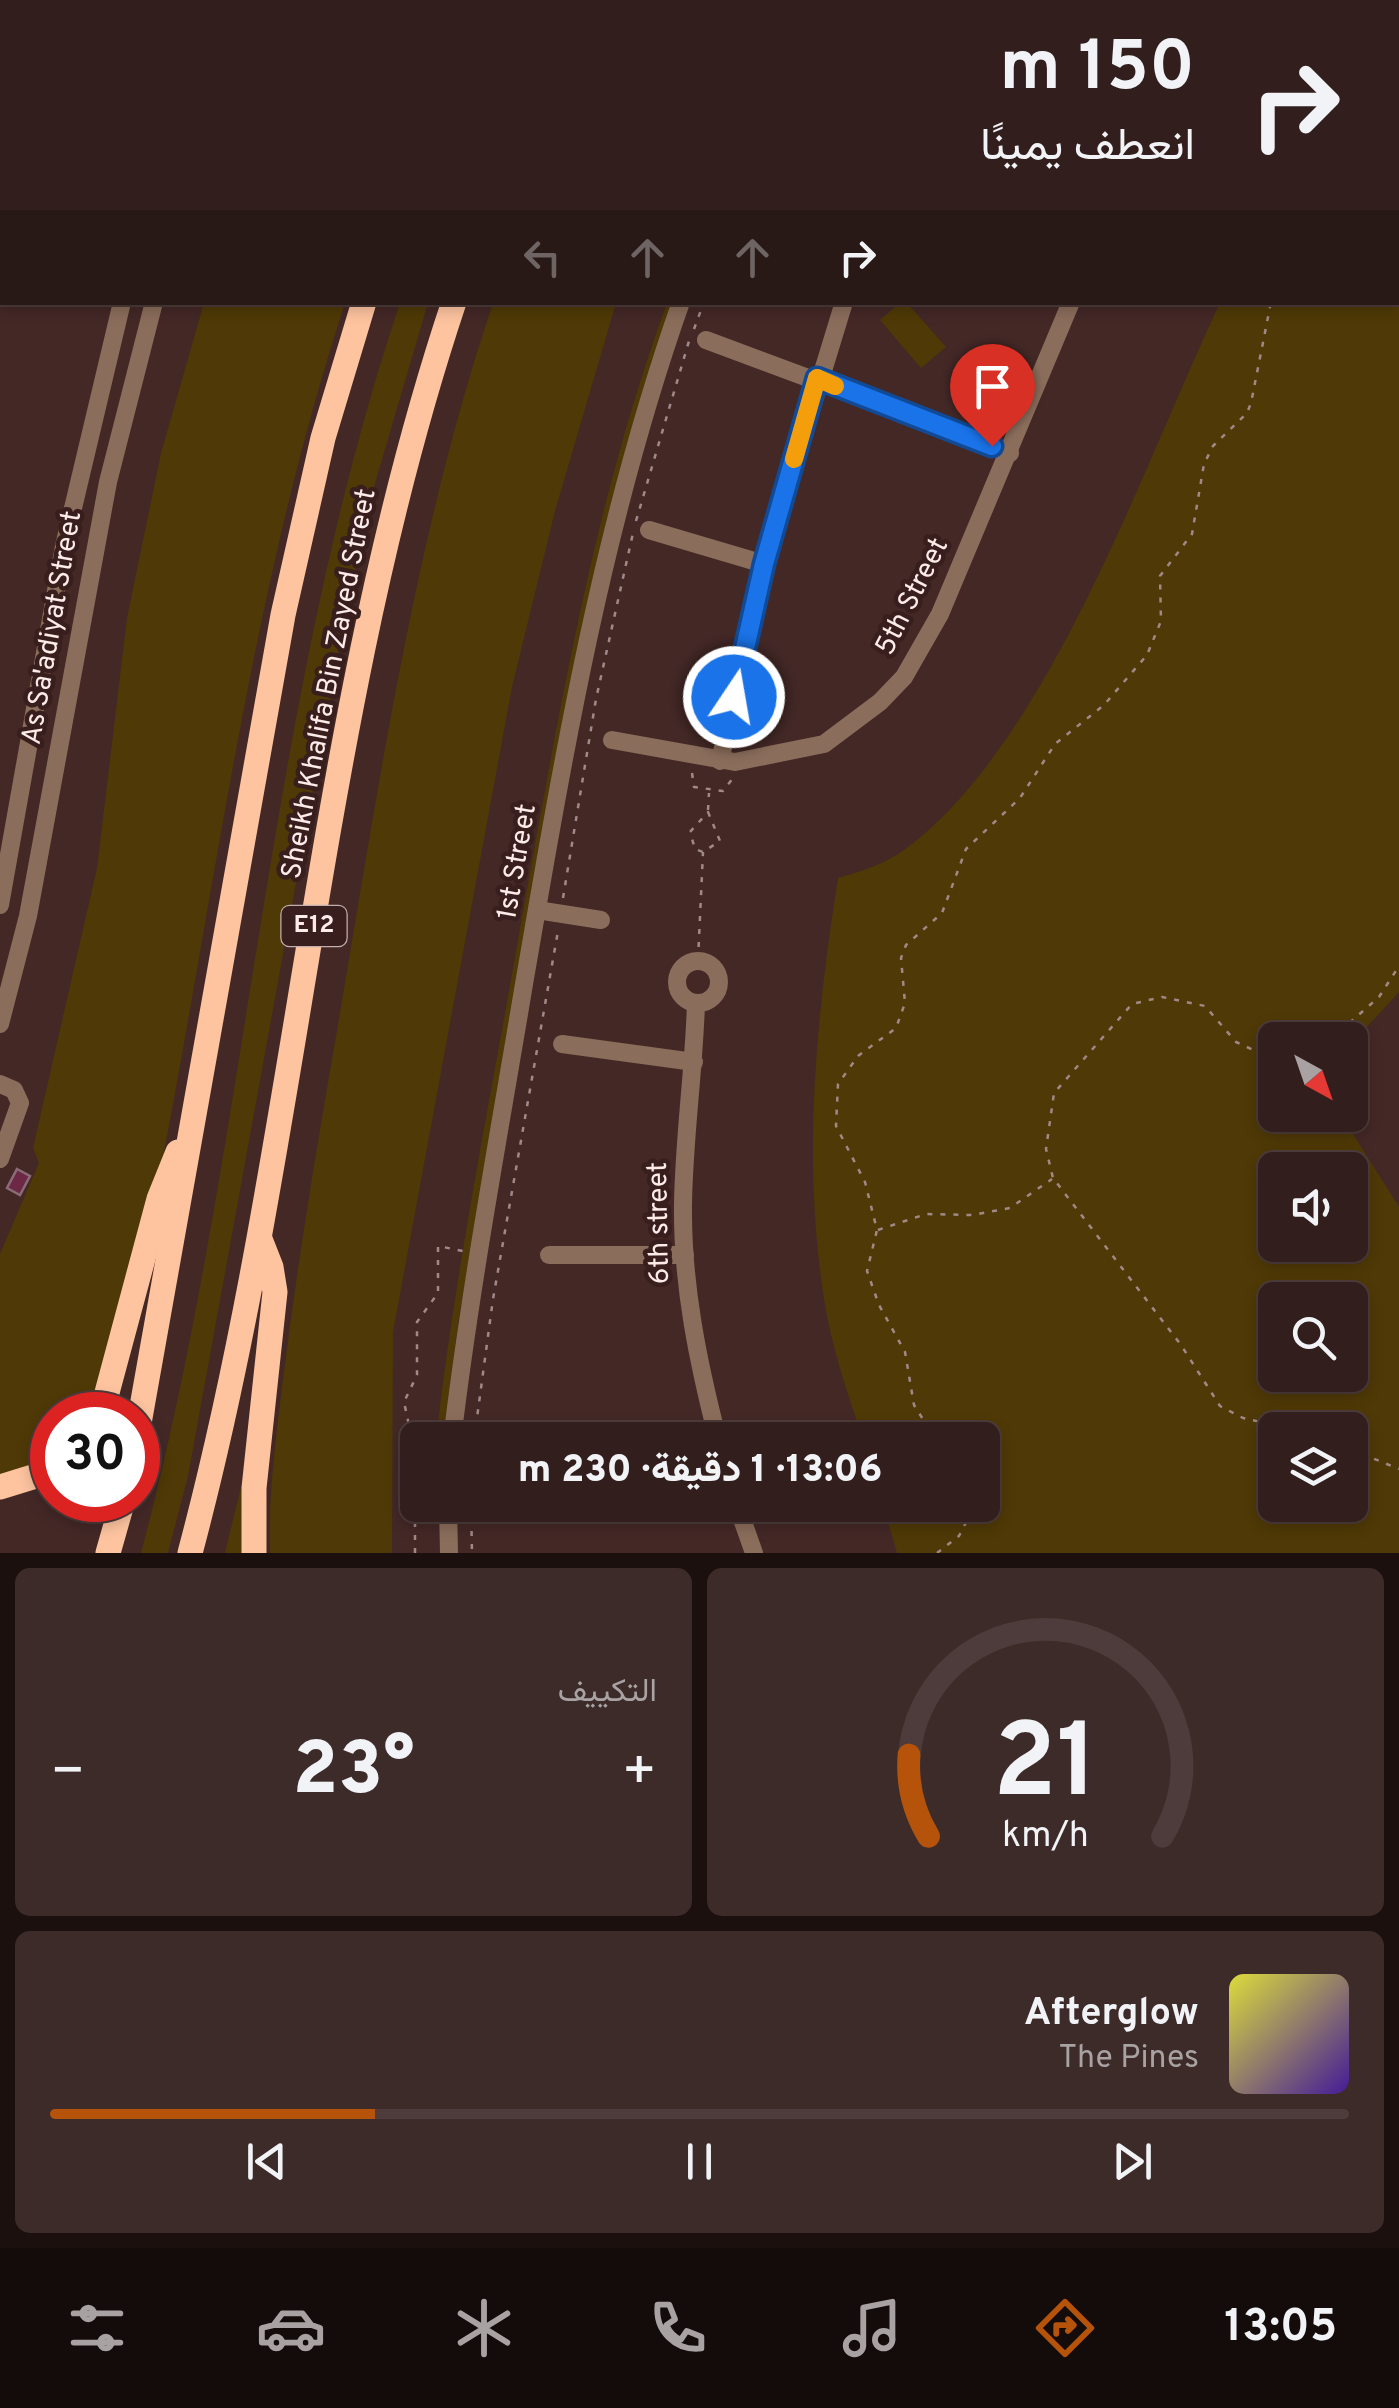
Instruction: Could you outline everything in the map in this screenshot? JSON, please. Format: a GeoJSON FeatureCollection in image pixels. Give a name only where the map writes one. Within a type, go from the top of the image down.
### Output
{"type":"FeatureCollection","features":[{"type":"Feature","properties":{"kind":"highway","name":"Sheikh Khalifa Bin Zayed Street"},"geometry":{"type":"LineString","coordinates":[[145,1392],[286,599],[323,438],[363,305]]}},
{"type":"Feature","properties":{"kind":"highway","name":"Sheikh Khalifa Bin Zayed Street"},"geometry":{"type":"LineString","coordinates":[[190,1553],[236,1363],[260,1239],[371,607],[403,471],[453,305]]}},
{"type":"Feature","properties":{"kind":"highway"},"geometry":{"type":"LineString","coordinates":[[107,1392],[158,1199],[191,1131]]}},
{"type":"Feature","properties":{"kind":"highway"},"geometry":{"type":"LineString","coordinates":[[254,1553],[254,1488],[275,1292],[272,1267],[260,1239]]}},
{"type":"Feature","properties":{"kind":"highway"},"geometry":{"type":"LineString","coordinates":[[0,1487],[30,1478]]}},
{"type":"Feature","properties":{"kind":"highway"},"geometry":{"type":"LineString","coordinates":[[108,1553],[117,1522]]}},
{"type":"Feature","properties":{"kind":"street","name":"As Sa'adiyat Street"},"geometry":{"type":"LineString","coordinates":[[0,906],[64,546],[121,305]]}},
{"type":"Feature","properties":{"kind":"street","name":"As Sa'adiyat Street"},"geometry":{"type":"LineString","coordinates":[[0,1024],[28,916],[108,482],[153,305]]}},
{"type":"Feature","properties":{"kind":"street","name":"1st Street"},"geometry":{"type":"LineString","coordinates":[[455,1422],[478,1253],[537,910],[610,535],[680,305]]}},
{"type":"Feature","properties":{"kind":"street"},"geometry":{"type":"LineString","coordinates":[[726,766],[764,564],[817,378],[843,305]]}},
{"type":"Feature","properties":{"kind":"street","name":"5th Street"},"geometry":{"type":"LineString","coordinates":[[612,740],[726,766],[824,744],[880,702],[904,677],[940,614],[1070,305]]}},
{"type":"Feature","properties":{"kind":"street"},"geometry":{"type":"LineString","coordinates":[[706,340],[817,378],[1010,453]]}},
{"type":"Feature","properties":{"kind":"street"},"geometry":{"type":"LineString","coordinates":[[649,530],[764,564]]}},
{"type":"Feature","properties":{"kind":"street"},"geometry":{"type":"LineString","coordinates":[[537,910],[602,920]]}},
{"type":"Feature","properties":{"kind":"street","name":"6th street"},"geometry":{"type":"LineString","coordinates":[[698,960],[710,964],[719,982],[709,1000],[696,1003],[683,998],[676,985],[684,965],[698,960]]}},
{"type":"Feature","properties":{"kind":"street","name":"6th street"},"geometry":{"type":"LineString","coordinates":[[696,1003],[683,1204],[691,1318],[714,1422]]}},
{"type":"Feature","properties":{"kind":"street"},"geometry":{"type":"LineString","coordinates":[[562,1044],[694,1062]]}},
{"type":"Feature","properties":{"kind":"street"},"geometry":{"type":"LineString","coordinates":[[0,1084],[14,1090],[20,1103],[7,1156]]}},
{"type":"Feature","properties":{"kind":"street"},"geometry":{"type":"LineString","coordinates":[[549,1255],[686,1255]]}},
{"type":"Feature","properties":{"kind":"street"},"geometry":{"type":"LineString","coordinates":[[448,1522],[449,1553]]}},
{"type":"Feature","properties":{"kind":"street"},"geometry":{"type":"LineString","coordinates":[[743,1522],[754,1553]]}},
{"type":"Feature","properties":{"kind":"path"},"geometry":{"type":"LineString","coordinates":[[477,1422],[501,1255],[620,590],[654,454],[703,305]]}},
{"type":"Feature","properties":{"kind":"path"},"geometry":{"type":"LineString","coordinates":[[924,1422],[914,1406],[905,1352],[879,1305],[867,1271],[876,1230],[865,1182],[836,1126],[838,1084],[858,1056],[896,1028],[905,1003],[901,958],[906,945],[942,912],[966,849],[1020,798],[1055,744],[1104,705],[1147,655],[1161,621],[1160,576],[1192,534],[1204,464],[1213,446],[1248,412],[1270,305]]}},
{"type":"Feature","properties":{"kind":"path"},"geometry":{"type":"LineString","coordinates":[[692,766],[694,787],[709,792],[728,786],[726,766]]}},
{"type":"Feature","properties":{"kind":"path"},"geometry":{"type":"LineString","coordinates":[[703,852],[720,841],[708,812],[709,792]]}},
{"type":"Feature","properties":{"kind":"path"},"geometry":{"type":"LineString","coordinates":[[703,852],[695,848],[690,832],[708,812]]}},
{"type":"Feature","properties":{"kind":"path"},"geometry":{"type":"LineString","coordinates":[[698,960],[703,852]]}},
{"type":"Feature","properties":{"kind":"path"},"geometry":{"type":"LineString","coordinates":[[1351,1022],[1379,997],[1399,966]]}},
{"type":"Feature","properties":{"kind":"path"},"geometry":{"type":"LineString","coordinates":[[1258,1052],[1236,1042],[1205,1006],[1162,997],[1132,1004],[1054,1093],[1046,1149],[1053,1178],[1181,1345],[1220,1406],[1258,1421]]}},
{"type":"Feature","properties":{"kind":"path"},"geometry":{"type":"LineString","coordinates":[[876,1230],[926,1214],[972,1216],[1010,1208],[1053,1178]]}},
{"type":"Feature","properties":{"kind":"path"},"geometry":{"type":"LineString","coordinates":[[416,1553],[415,1452],[404,1402],[417,1375],[417,1322],[438,1293],[438,1246],[501,1255]]}},
{"type":"Feature","properties":{"kind":"path"},"geometry":{"type":"LineString","coordinates":[[1368,1456],[1399,1469]]}},
{"type":"Feature","properties":{"kind":"path"},"geometry":{"type":"LineString","coordinates":[[471,1522],[472,1553]]}},
{"type":"Feature","properties":{"kind":"path"},"geometry":{"type":"LineString","coordinates":[[937,1553],[959,1536],[966,1522]]}},
{"type":"Feature","properties":{"kind":"shaded area"},"geometry":{"type":"Polygon","coordinates":[[[203,305],[344,305],[312,413],[258,637],[154,1204],[127,1310],[102,1392],[30,1392],[30,1473],[0,1482],[0,1254],[39,1163],[33,1148],[97,868],[127,618],[161,453],[203,305]]]}},
{"type":"Feature","properties":{"kind":"shaded area"},"geometry":{"type":"Polygon","coordinates":[[[399,305],[427,305],[371,497],[338,652],[188,1476],[168,1553],[141,1553],[148,1522],[160,1522],[160,1473],[208,1241],[317,611],[354,456],[399,305]]]}},
{"type":"Feature","properties":{"kind":"shaded area"},"geometry":{"type":"Polygon","coordinates":[[[492,305],[615,305],[555,511],[512,687],[393,1332],[392,1553],[270,1553],[273,1466],[283,1379],[318,1144],[398,680],[439,489],[492,305]]]}},
{"type":"Feature","properties":{"kind":"shaded area"},"geometry":{"type":"Polygon","coordinates":[[[666,305],[674,305],[603,534],[576,656],[459,1317],[445,1422],[438,1422],[463,1249],[533,854],[563,694],[618,458],[666,305]]]}},
{"type":"Feature","properties":{"kind":"shaded area"},"geometry":{"type":"Polygon","coordinates":[[[898,305],[909,305],[946,347],[921,368],[880,320],[898,305]]]}},
{"type":"Feature","properties":{"kind":"shaded area"},"geometry":{"type":"Polygon","coordinates":[[[1219,305],[1399,305],[1399,992],[1368,1026],[1368,1022],[1258,1022],[1258,1132],[1352,1132],[1364,1152],[1258,1152],[1258,1262],[1368,1262],[1368,1158],[1399,1207],[1399,1553],[897,1553],[888,1522],[1000,1522],[1000,1422],[857,1422],[835,1352],[817,1246],[813,1140],[818,1035],[838,878],[900,853],[959,799],[1006,739],[1089,595],[1219,305]]]}},
{"type":"Feature","properties":{"kind":"shaded area"},"geometry":{"type":"Polygon","coordinates":[[[241,1487],[242,1553],[225,1553],[241,1487]]]}},
{"type":"Feature","properties":{"kind":"building"},"geometry":{"type":"Polygon","coordinates":[[[17,1169],[30,1176],[20,1195],[7,1188],[17,1169]]]}},
{"type":"Feature","properties":{"kind":"slow traffic"},"geometry":{"type":"LineString","coordinates":[[794,459],[817,378],[835,386]]}},
{"type":"Feature","properties":{"kind":"route"},"geometry":{"type":"LineString","coordinates":[[734,697],[764,564],[817,378],[992,446]]}}]}
